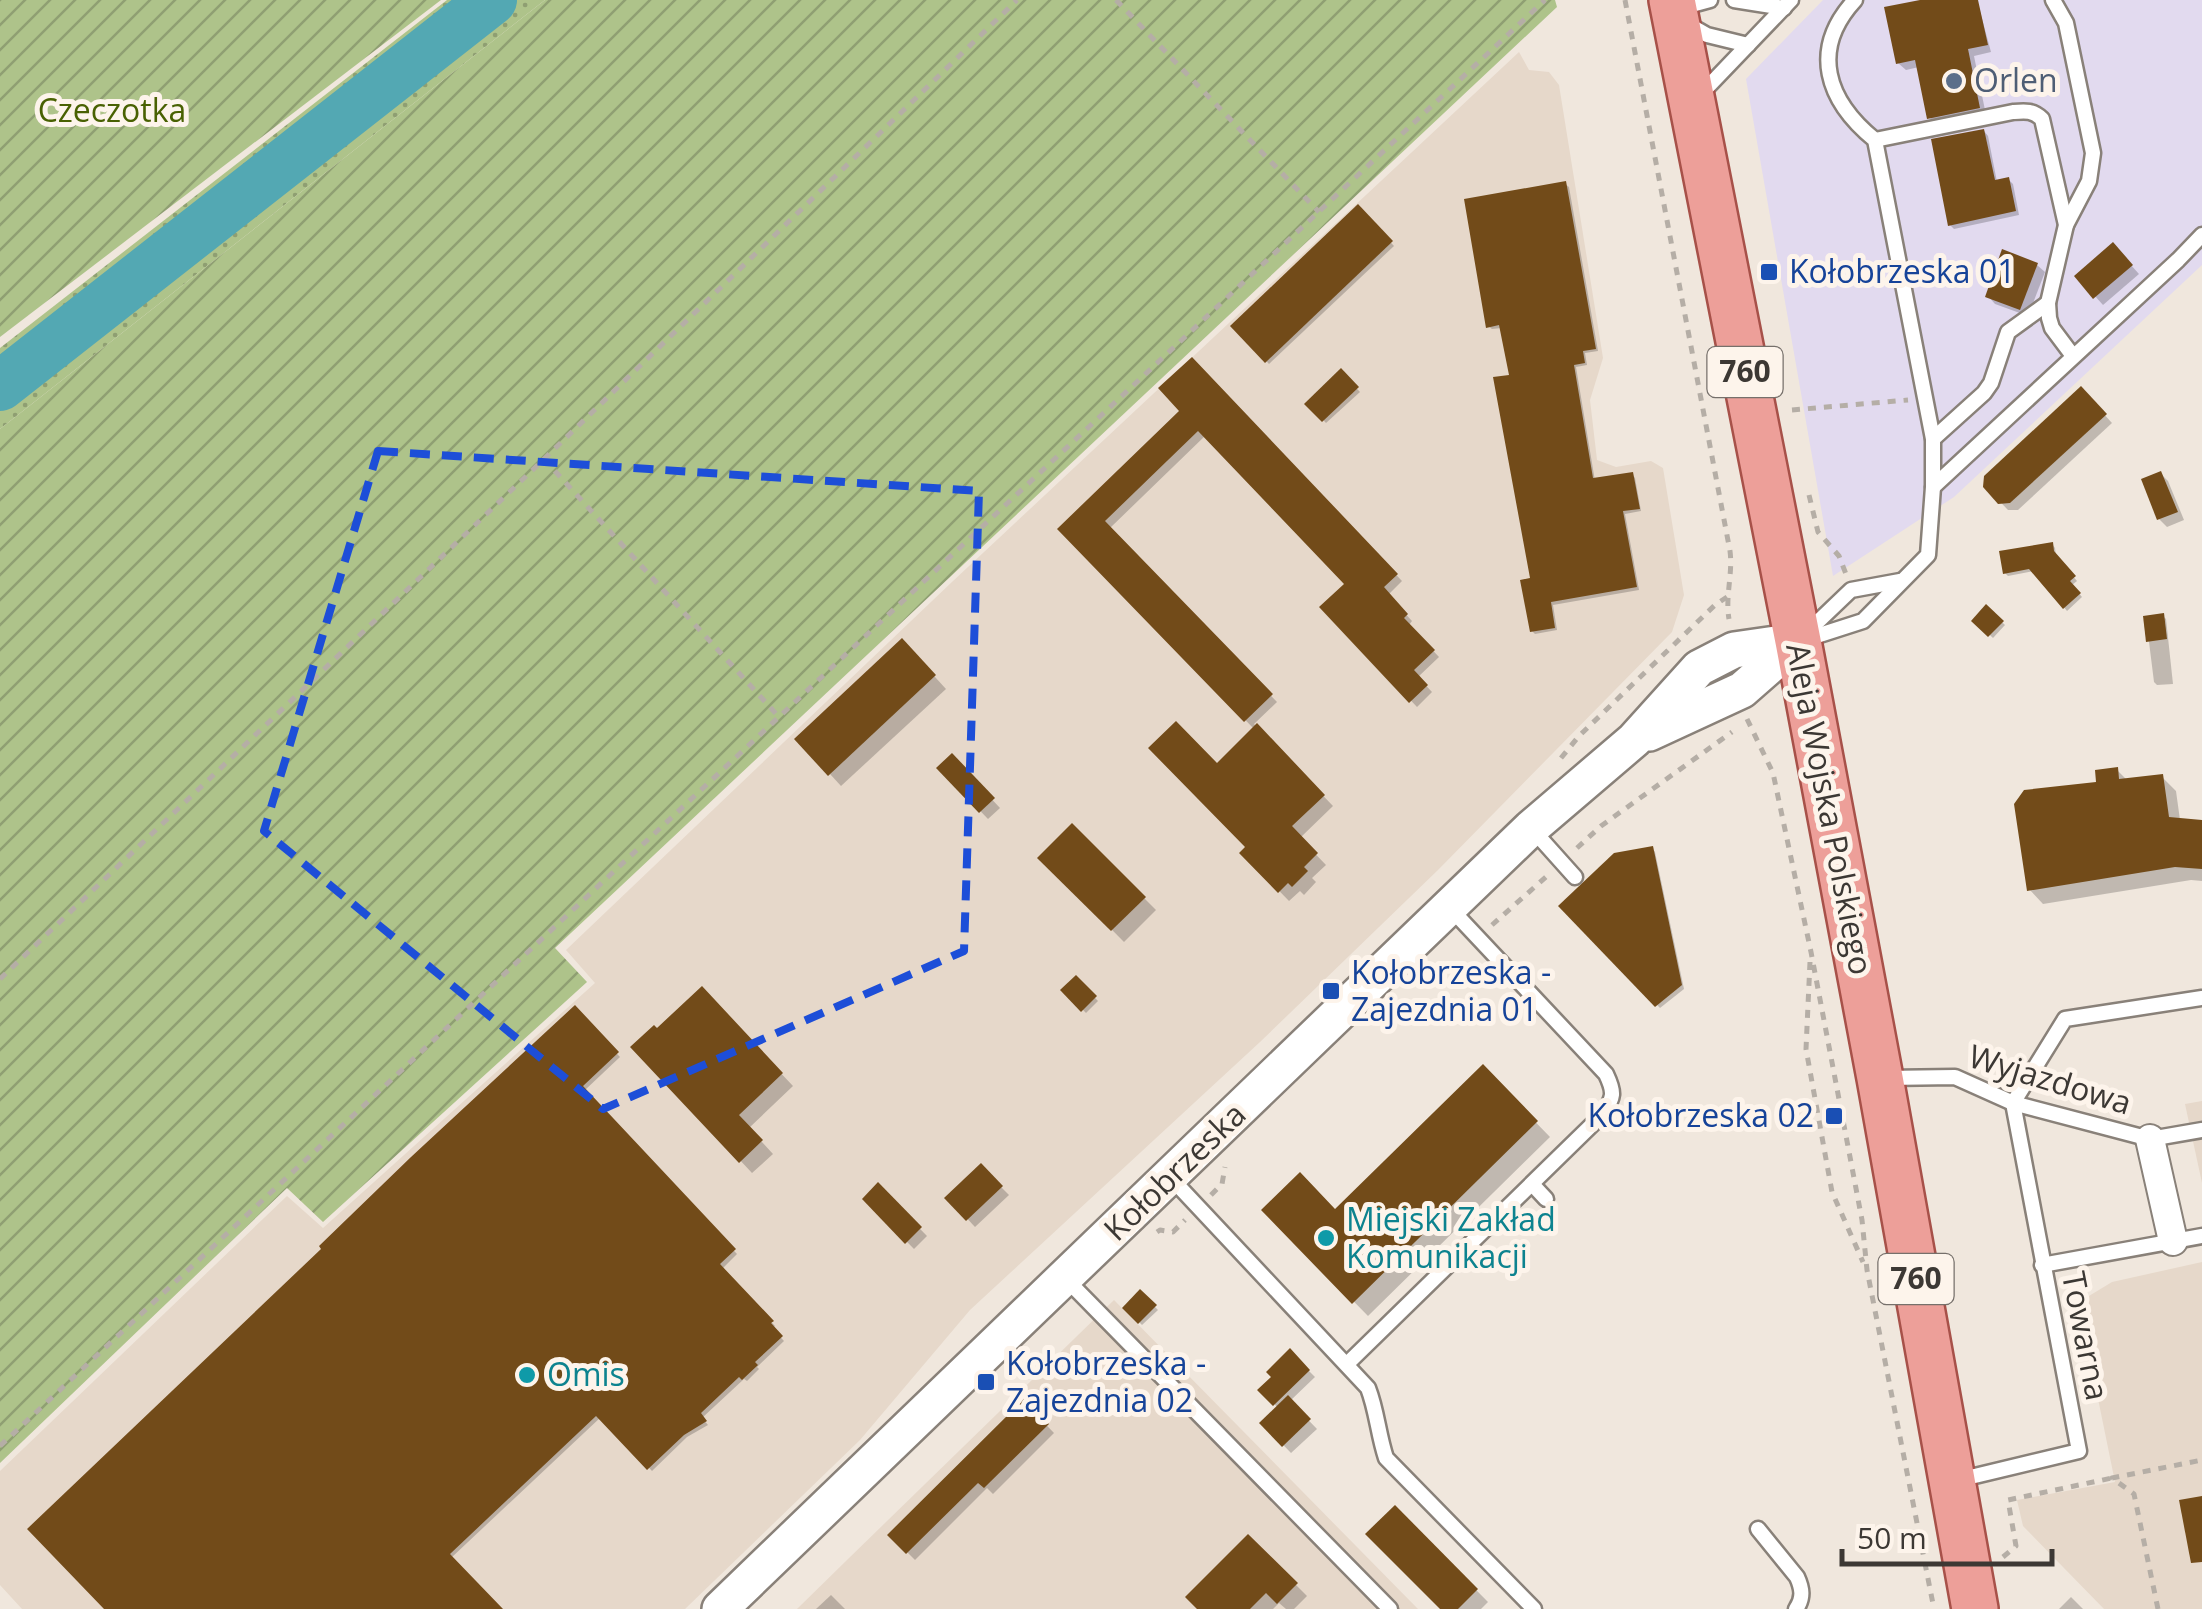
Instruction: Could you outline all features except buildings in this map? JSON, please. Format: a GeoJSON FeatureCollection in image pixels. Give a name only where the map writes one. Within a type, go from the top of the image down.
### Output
{"type":"FeatureCollection","features":[{"type":"Feature","properties":{"kind":"main road","name":"Aleja Wojska Polskiego"},"geometry":{"type":"LineString","coordinates":[[1685,3],[1692,103],[1798,641],[1952,1481],[1947,1568],[1975,1609]]}},
{"type":"Feature","properties":{"kind":"street","name":"Kołobrzeska"},"geometry":{"type":"LineString","coordinates":[[720,1609],[1532,828],[1634,740],[1742,690],[1798,641]]}},
{"type":"Feature","properties":{"kind":"street"},"geometry":{"type":"LineString","coordinates":[[2150,1138],[2173,1242]]}},
{"type":"Feature","properties":{"kind":"lane"},"geometry":{"type":"LineString","coordinates":[[1734,0],[1787,4]]}},
{"type":"Feature","properties":{"kind":"lane"},"geometry":{"type":"LineString","coordinates":[[1798,641],[1863,621],[1928,556],[1932,438],[1875,140],[1853,122],[1830,74],[1828,52],[1832,36],[1855,0]]}},
{"type":"Feature","properties":{"kind":"lane"},"geometry":{"type":"LineString","coordinates":[[2053,0],[2066,23],[2093,152],[2090,181],[2066,225],[2048,302],[2052,328],[2073,356]]}},
{"type":"Feature","properties":{"kind":"lane"},"geometry":{"type":"LineString","coordinates":[[1685,3],[1689,26],[1707,35],[1748,45]]}},
{"type":"Feature","properties":{"kind":"lane"},"geometry":{"type":"LineString","coordinates":[[1692,103],[1787,4]]}},
{"type":"Feature","properties":{"kind":"lane"},"geometry":{"type":"LineString","coordinates":[[1875,140],[2012,112],[2036,113],[2042,119],[2066,225]]}},
{"type":"Feature","properties":{"kind":"lane"},"geometry":{"type":"LineString","coordinates":[[1933,487],[2202,235]]}},
{"type":"Feature","properties":{"kind":"lane"},"geometry":{"type":"LineString","coordinates":[[1932,438],[1991,384],[2008,332],[2048,302]]}},
{"type":"Feature","properties":{"kind":"lane"},"geometry":{"type":"LineString","coordinates":[[1798,641],[1851,590],[1901,581]]}},
{"type":"Feature","properties":{"kind":"lane"},"geometry":{"type":"LineString","coordinates":[[1532,828],[1575,877]]}},
{"type":"Feature","properties":{"kind":"lane"},"geometry":{"type":"LineString","coordinates":[[1348,1364],[1604,1114],[1613,1097],[1606,1074],[1450,907]]}},
{"type":"Feature","properties":{"kind":"lane"},"geometry":{"type":"LineString","coordinates":[[2013,1103],[2065,1019],[2202,998]]}},
{"type":"Feature","properties":{"kind":"lane","name":"Wyjazdowa"},"geometry":{"type":"LineString","coordinates":[[1880,1078],[1955,1077],[2013,1103],[2150,1138],[2202,1130]]}},
{"type":"Feature","properties":{"kind":"lane","name":"Towarna"},"geometry":{"type":"LineString","coordinates":[[1952,1481],[2079,1451],[2013,1103]]}},
{"type":"Feature","properties":{"kind":"lane"},"geometry":{"type":"LineString","coordinates":[[1170,1177],[1368,1388],[1377,1410],[1386,1458],[1534,1609]]}},
{"type":"Feature","properties":{"kind":"lane"},"geometry":{"type":"LineString","coordinates":[[1532,1184],[1546,1199]]}},
{"type":"Feature","properties":{"kind":"lane"},"geometry":{"type":"LineString","coordinates":[[2042,1265],[2202,1236]]}},
{"type":"Feature","properties":{"kind":"lane"},"geometry":{"type":"LineString","coordinates":[[1064,1278],[1390,1609]]}},
{"type":"Feature","properties":{"kind":"lane"},"geometry":{"type":"LineString","coordinates":[[1758,1529],[1789,1565],[1801,1586],[1802,1598],[1796,1609]]}},
{"type":"Feature","properties":{"kind":"path"},"geometry":{"type":"LineString","coordinates":[[0,980],[1017,0]]}},
{"type":"Feature","properties":{"kind":"path"},"geometry":{"type":"LineString","coordinates":[[1116,0],[1319,212]]}},
{"type":"Feature","properties":{"kind":"path"},"geometry":{"type":"LineString","coordinates":[[0,1446],[1545,0]]}},
{"type":"Feature","properties":{"kind":"path"},"geometry":{"type":"LineString","coordinates":[[1625,0],[1732,562],[1727,611]]}},
{"type":"Feature","properties":{"kind":"path"},"geometry":{"type":"LineString","coordinates":[[1792,410],[1924,398]]}},
{"type":"Feature","properties":{"kind":"path"},"geometry":{"type":"LineString","coordinates":[[544,459],[780,717]]}},
{"type":"Feature","properties":{"kind":"path"},"geometry":{"type":"LineString","coordinates":[[1807,483],[1818,532],[1839,556],[1851,590]]}},
{"type":"Feature","properties":{"kind":"path"},"geometry":{"type":"LineString","coordinates":[[1478,938],[1601,826],[1748,722],[1773,774],[1862,1220],[1866,1270]]}},
{"type":"Feature","properties":{"kind":"path"},"geometry":{"type":"LineString","coordinates":[[1810,952],[1806,1049],[1832,1192],[1866,1270],[1947,1568],[1934,1609]]}},
{"type":"Feature","properties":{"kind":"path"},"geometry":{"type":"LineString","coordinates":[[1153,1236],[1160,1230],[1173,1232],[1222,1184],[1228,1163]]}},
{"type":"Feature","properties":{"kind":"path"},"geometry":{"type":"LineString","coordinates":[[1947,1568],[2002,1558],[2016,1546],[2008,1500],[2202,1460]]}},
{"type":"Feature","properties":{"kind":"path"},"geometry":{"type":"LineString","coordinates":[[2112,1478],[2134,1494],[2158,1609]]}},
{"type":"Feature","properties":{"kind":"highlighted area"},"geometry":{"type":"Polygon","coordinates":[[[378,451],[979,491],[964,951],[603,1109],[264,831],[378,451]]]}},
{"type":"Feature","properties":{"kind":"shaded area"},"geometry":{"type":"Polygon","coordinates":[[[1823,0],[2202,0],[2202,265],[1954,497],[1833,576],[1746,79],[1823,0]]]}},
{"type":"Feature","properties":{"kind":"shaded area"},"geometry":{"type":"Polygon","coordinates":[[[1519,52],[1529,70],[1549,72],[1559,85],[1603,358],[1590,400],[1597,460],[1616,467],[1651,461],[1663,468],[1684,595],[1672,632],[1438,870],[1260,1042],[970,1310],[860,1440],[685,1609],[22,1609],[0,1585],[0,1471],[287,1196],[323,1228],[595,983],[566,950],[953,581],[1519,52]]]}},
{"type":"Feature","properties":{"kind":"shaded area"},"geometry":{"type":"Polygon","coordinates":[[[2202,1101],[2202,1183],[2185,1104],[2202,1101]]]}},
{"type":"Feature","properties":{"kind":"shaded area"},"geometry":{"type":"Polygon","coordinates":[[[2202,1262],[2202,1609],[2104,1609],[2023,1526],[2017,1500],[2115,1482],[2085,1335],[2084,1299],[2112,1282],[2202,1262]]]}},
{"type":"Feature","properties":{"kind":"shaded area"},"geometry":{"type":"Polygon","coordinates":[[[1114,1300],[1418,1609],[797,1609],[847,1560],[1114,1300]]]}},
{"type":"Feature","properties":{"kind":"green space","name":"Czeczotka"},"geometry":{"type":"Polygon","coordinates":[[[0,0],[441,0],[0,337],[0,0]]]}},
{"type":"Feature","properties":{"kind":"green space"},"geometry":{"type":"Polygon","coordinates":[[[447,0],[545,0],[0,429],[0,348],[447,0]]]}},
{"type":"Feature","properties":{"kind":"green space"},"geometry":{"type":"Polygon","coordinates":[[[545,0],[1555,0],[1557,7],[555,948],[587,982],[323,1222],[287,1188],[0,1463],[0,429],[545,0]]]}},
{"type":"Feature","properties":{"kind":"waterway","name":"Czeczotka"},"geometry":{"type":"LineString","coordinates":[[0,386],[492,0]]}},
{"type":"Feature","properties":{"kind":"place","name":"Orlen"},"geometry":{"type":"Point","coordinates":[1954,81]}},
{"type":"Feature","properties":{"kind":"place","name":"Kołobrzeska 01"},"geometry":{"type":"Point","coordinates":[1769,272]}},
{"type":"Feature","properties":{"kind":"place","name":"Kołobrzeska - Zajezdnia 01"},"geometry":{"type":"Point","coordinates":[1331,991]}},
{"type":"Feature","properties":{"kind":"place","name":"Kołobrzeska 02"},"geometry":{"type":"Point","coordinates":[1834,1116]}},
{"type":"Feature","properties":{"kind":"place","name":"Miejski Zakład Komunikacji"},"geometry":{"type":"Point","coordinates":[1326,1238]}},
{"type":"Feature","properties":{"kind":"place","name":"Omis"},"geometry":{"type":"Point","coordinates":[527,1375]}},
{"type":"Feature","properties":{"kind":"place","name":"Kołobrzeska - Zajezdnia 02"},"geometry":{"type":"Point","coordinates":[986,1382]}}]}
